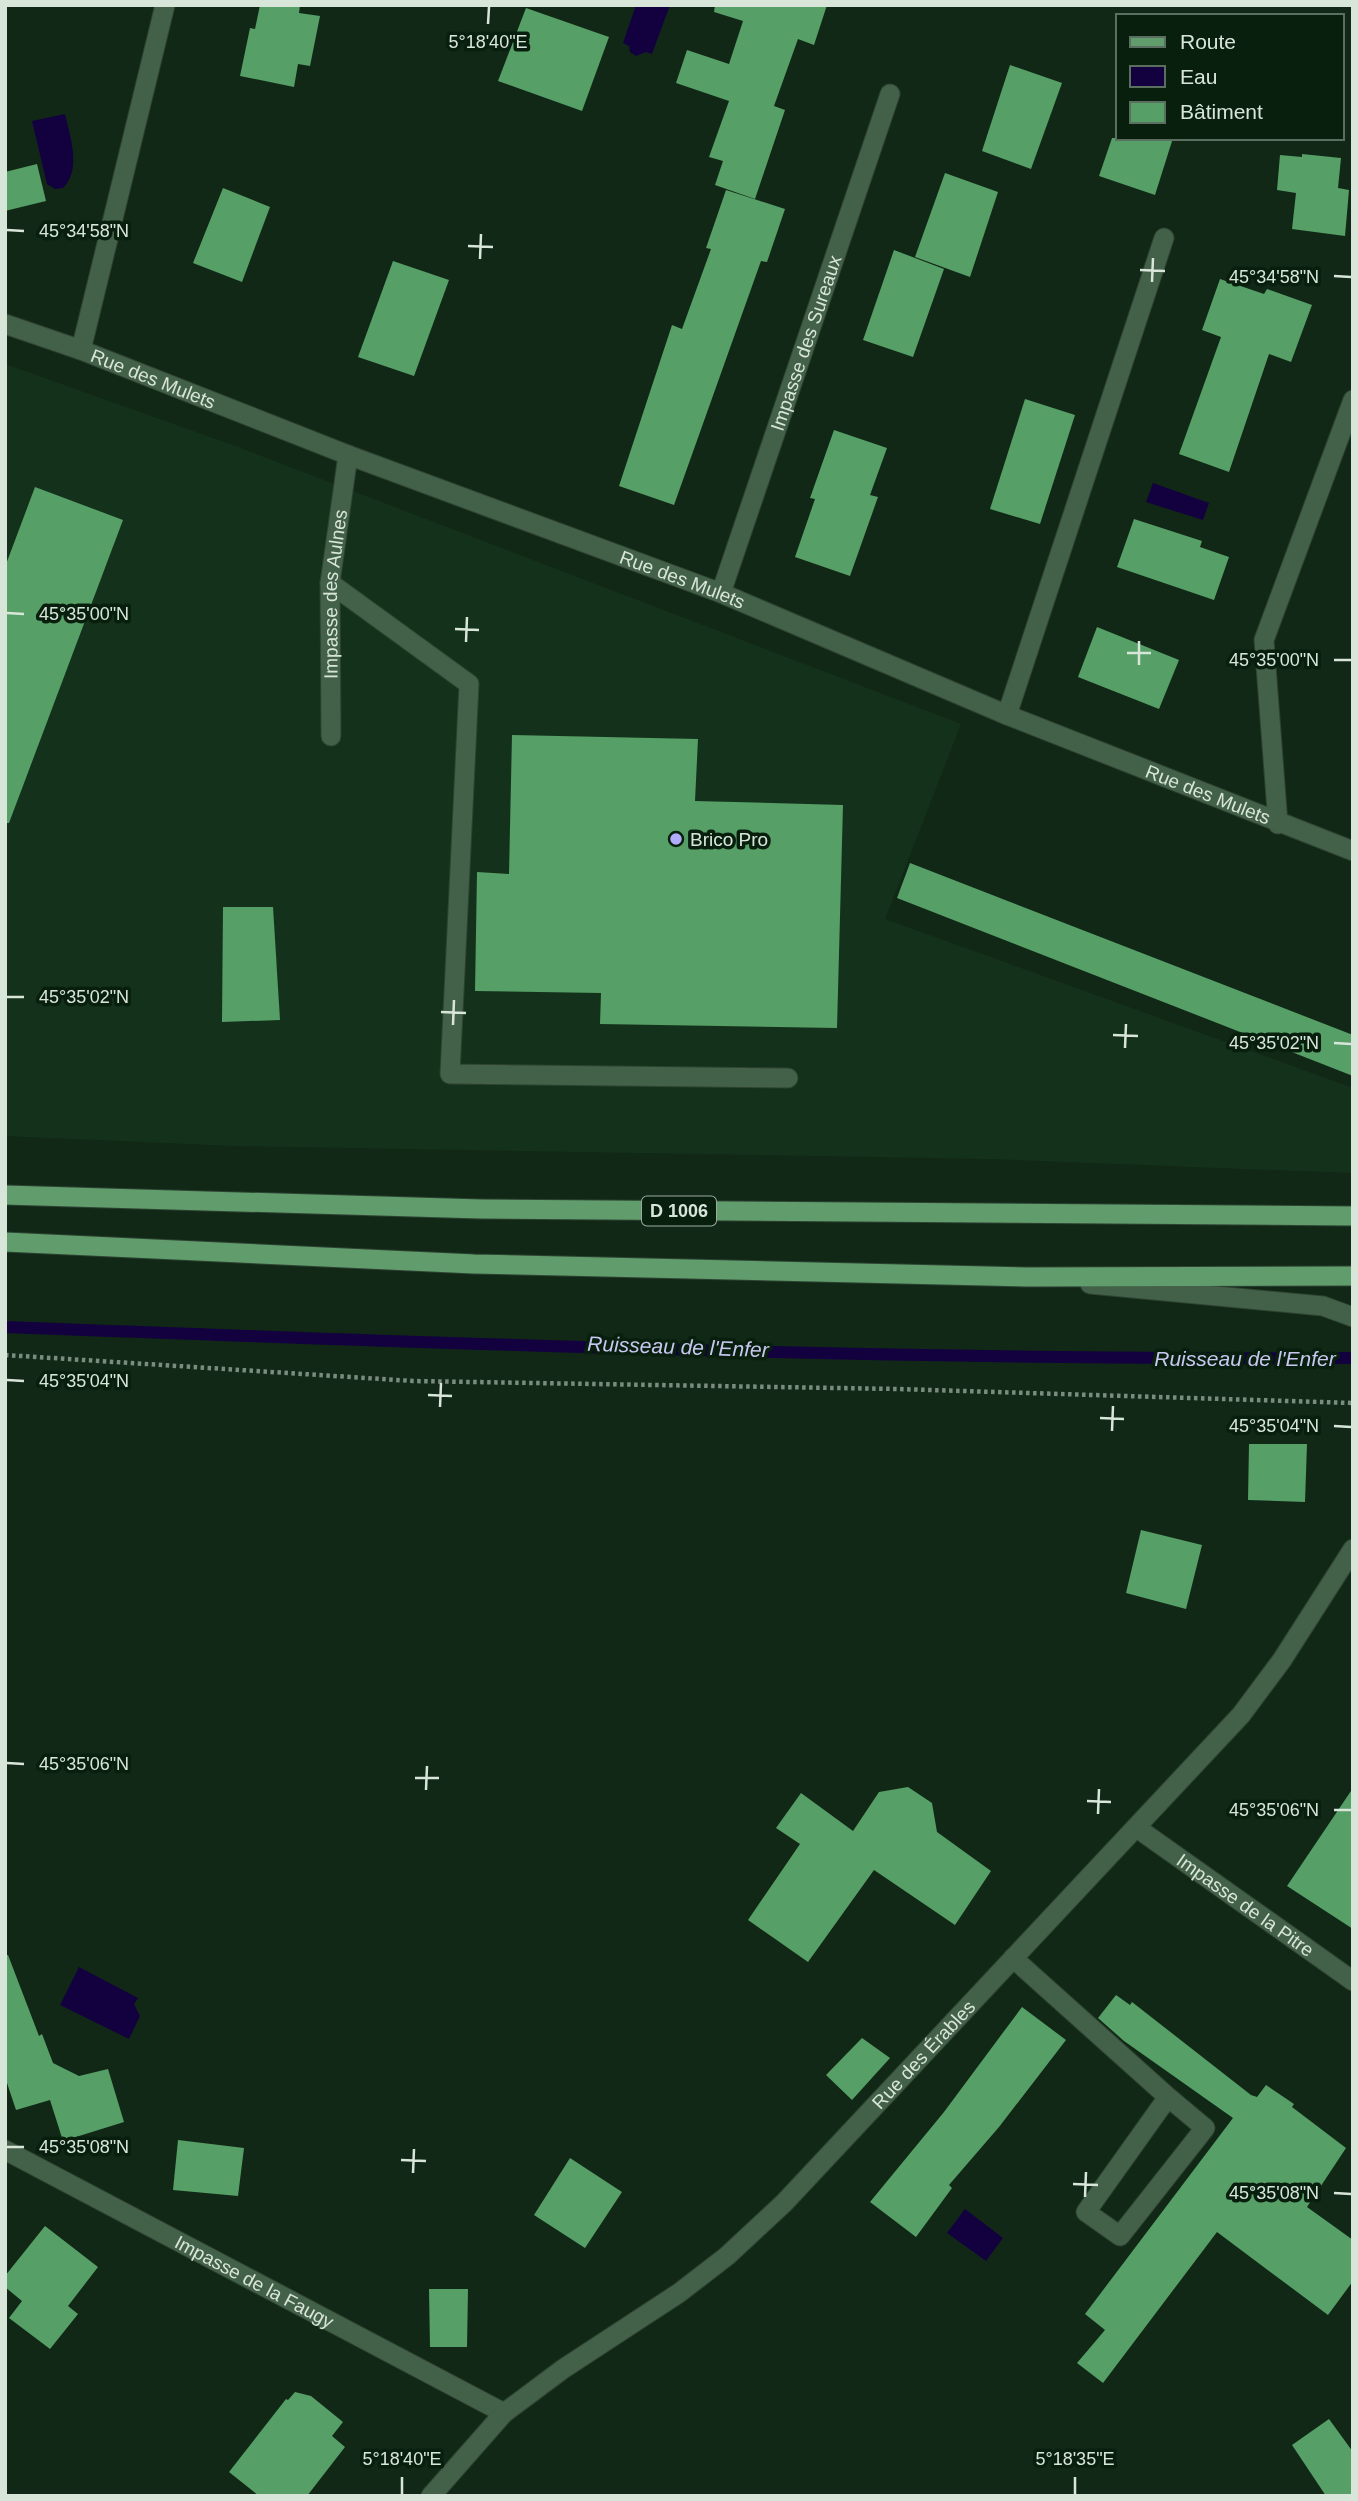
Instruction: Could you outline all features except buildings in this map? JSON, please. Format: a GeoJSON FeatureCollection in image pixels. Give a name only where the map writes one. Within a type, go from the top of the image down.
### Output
{"type":"FeatureCollection","features":[{"type":"Feature","properties":{"kind":"main road","name":"D 1006"},"geometry":{"type":"LineString","coordinates":[[5,1195],[481,1209],[1353,1216]]}},
{"type":"Feature","properties":{"kind":"main road"},"geometry":{"type":"LineString","coordinates":[[5,1242],[474,1264],[1027,1277],[1353,1276]]}},
{"type":"Feature","properties":{"kind":"street"},"geometry":{"type":"LineString","coordinates":[[81,350],[165,5]]}},
{"type":"Feature","properties":{"kind":"street","name":"Impasse des Sureaux"},"geometry":{"type":"LineString","coordinates":[[721,593],[890,94]]}},
{"type":"Feature","properties":{"kind":"street"},"geometry":{"type":"LineString","coordinates":[[1007,715],[1164,238]]}},
{"type":"Feature","properties":{"kind":"street","name":"Rue des Mulets"},"geometry":{"type":"LineString","coordinates":[[5,324],[81,350],[348,455],[721,593],[1007,715],[1278,824],[1353,851]]}},
{"type":"Feature","properties":{"kind":"street"},"geometry":{"type":"LineString","coordinates":[[1278,824],[1264,640],[1352,404]]}},
{"type":"Feature","properties":{"kind":"street","name":"Impasse des Aulnes"},"geometry":{"type":"LineString","coordinates":[[331,736],[330,583],[348,455]]}},
{"type":"Feature","properties":{"kind":"street"},"geometry":{"type":"LineString","coordinates":[[330,583],[469,684],[450,1074],[788,1078]]}},
{"type":"Feature","properties":{"kind":"street"},"geometry":{"type":"LineString","coordinates":[[1027,1277],[1323,1306],[1353,1317]]}},
{"type":"Feature","properties":{"kind":"street","name":"Rue des Érables"},"geometry":{"type":"LineString","coordinates":[[431,2496],[503,2413],[727,2256],[784,2203],[1241,1715],[1282,1660],[1353,1549]]}},
{"type":"Feature","properties":{"kind":"street","name":"Impasse de la Pitre"},"geometry":{"type":"LineString","coordinates":[[1137,1828],[1353,1981]]}},
{"type":"Feature","properties":{"kind":"street"},"geometry":{"type":"LineString","coordinates":[[1013,1958],[1205,2128],[1120,2236],[1086,2212],[1168,2097]]}},
{"type":"Feature","properties":{"kind":"street","name":"Impasse de la Faugy"},"geometry":{"type":"LineString","coordinates":[[5,2150],[503,2413]]}},
{"type":"Feature","properties":{"kind":"path"},"geometry":{"type":"LineString","coordinates":[[5,1355],[413,1381],[898,1389],[1353,1403]]}},
{"type":"Feature","properties":{"kind":"shaded area"},"geometry":{"type":"Polygon","coordinates":[[[5,364],[238,447],[961,724],[885,919],[1353,1088],[1353,1173],[989,1159],[235,1146],[5,1136],[5,364]]]}},
{"type":"Feature","properties":{"kind":"water"},"geometry":{"type":"Polygon","coordinates":[[[636,5],[670,5],[652,54],[646,52],[636,56],[630,52],[629,46],[623,43],[636,5]]]}},
{"type":"Feature","properties":{"kind":"water"},"geometry":{"type":"Polygon","coordinates":[[[65,114],[72,142],[72,172],[63,188],[55,189],[47,184],[32,121],[65,114]]]}},
{"type":"Feature","properties":{"kind":"water"},"geometry":{"type":"Polygon","coordinates":[[[1153,483],[1209,503],[1203,520],[1146,502],[1153,483]]]}},
{"type":"Feature","properties":{"kind":"water"},"geometry":{"type":"Polygon","coordinates":[[[79,1967],[138,1998],[134,2004],[140,2016],[129,2039],[60,2005],[79,1967]]]}},
{"type":"Feature","properties":{"kind":"water"},"geometry":{"type":"Polygon","coordinates":[[[965,2209],[1003,2238],[986,2261],[947,2233],[965,2209]]]}},
{"type":"Feature","properties":{"kind":"waterway","name":"Ruisseau de l'Enfer"},"geometry":{"type":"LineString","coordinates":[[5,1327],[846,1354],[1350,1358]]}},
{"type":"Feature","properties":{"kind":"place","name":"Brico Pro"},"geometry":{"type":"Point","coordinates":[676,839]}}]}
